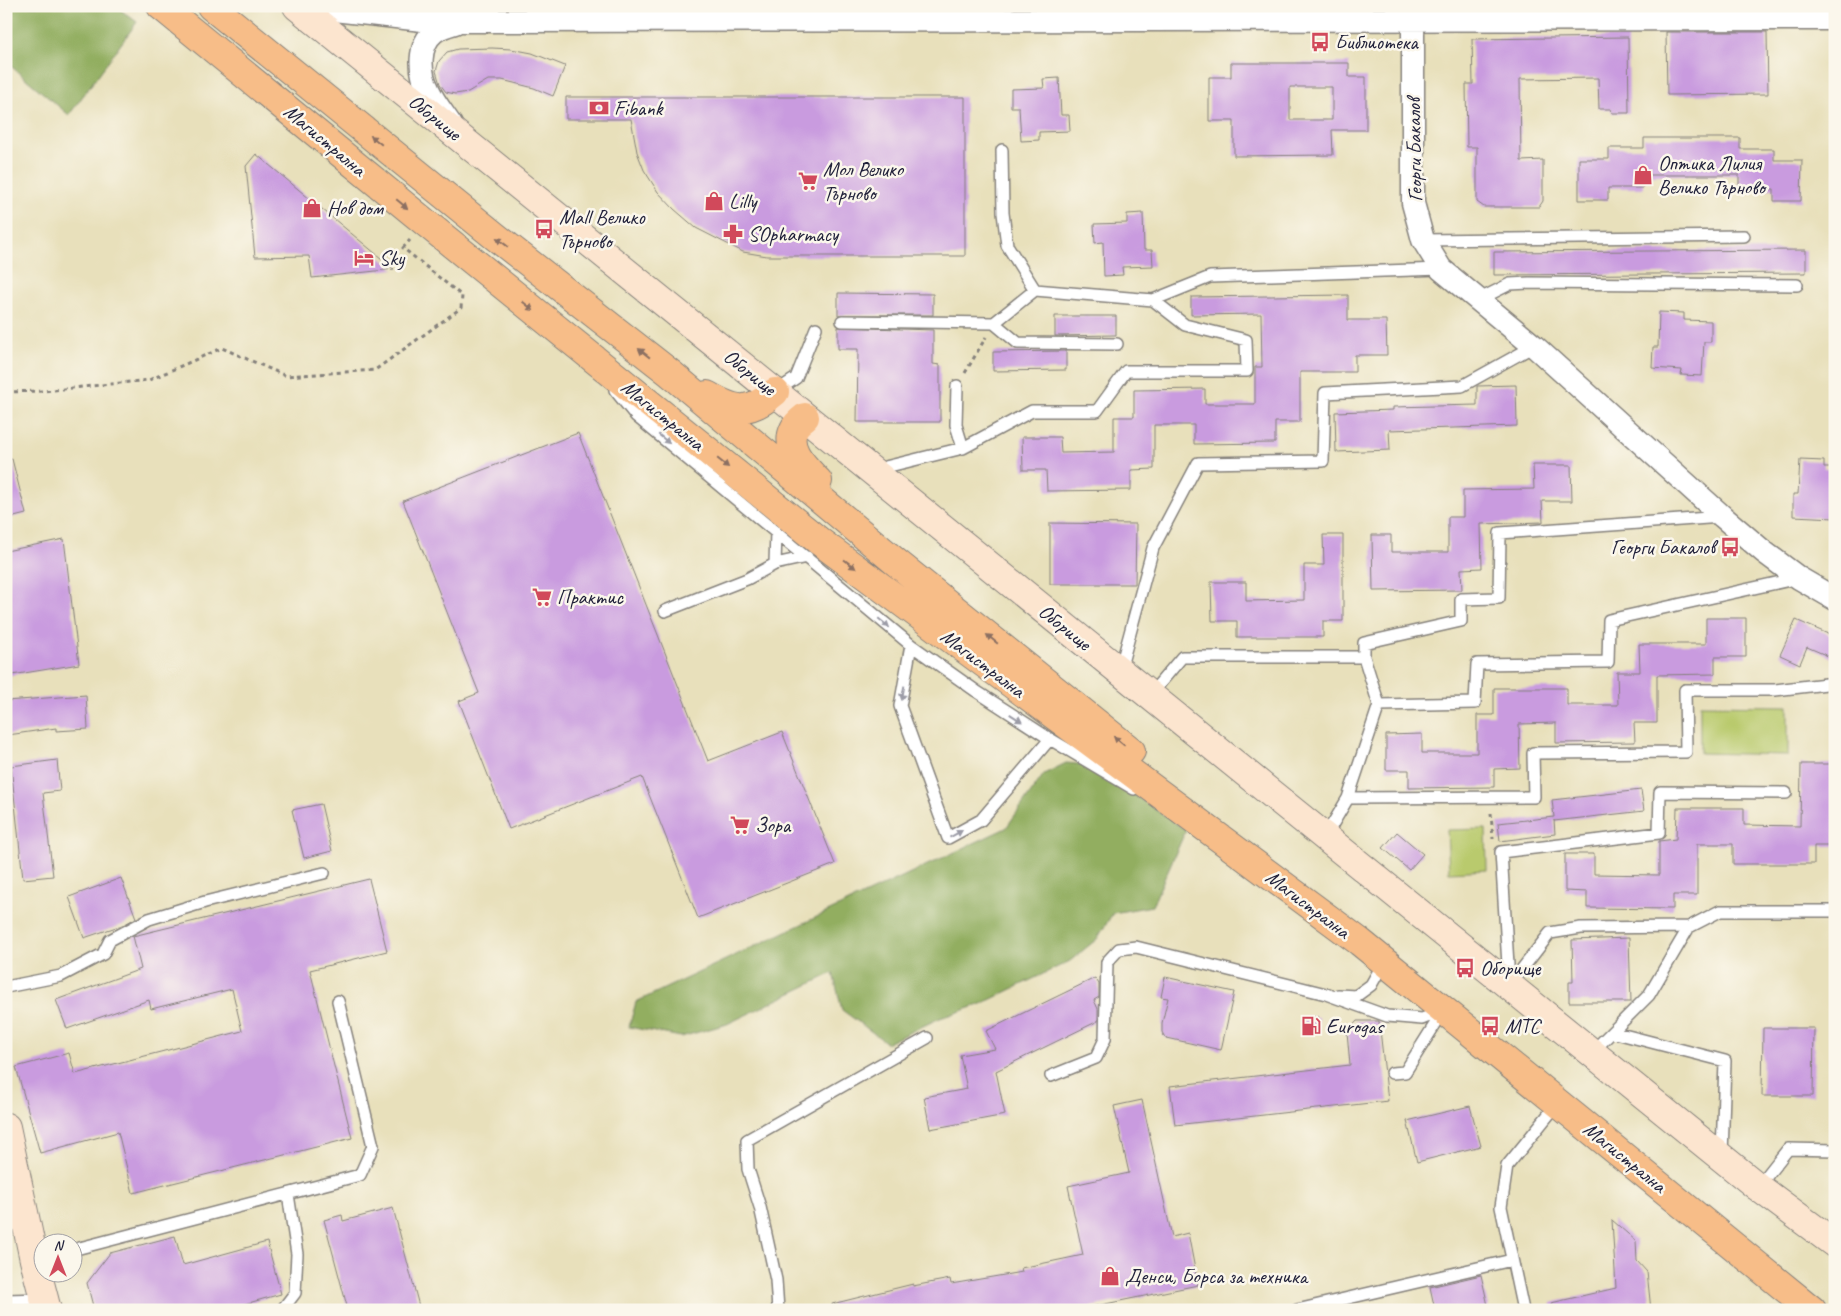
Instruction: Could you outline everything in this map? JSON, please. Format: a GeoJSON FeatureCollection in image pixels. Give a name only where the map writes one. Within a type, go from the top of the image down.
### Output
{"type":"FeatureCollection","features":[{"type":"Feature","properties":{"kind":"main road"},"geometry":{"type":"LineString","coordinates":[[144,6],[256,83]]}},
{"type":"Feature","properties":{"kind":"main road","name":"Магистрална"},"geometry":{"type":"LineString","coordinates":[[162,6],[585,352],[820,541],[1360,942],[1812,1310]]}},
{"type":"Feature","properties":{"kind":"main road"},"geometry":{"type":"LineString","coordinates":[[211,6],[496,237],[670,374],[897,563],[1095,721],[1360,942]]}},
{"type":"Feature","properties":{"kind":"main road"},"geometry":{"type":"LineString","coordinates":[[219,6],[276,59]]}},
{"type":"Feature","properties":{"kind":"main road"},"geometry":{"type":"LineString","coordinates":[[670,374],[718,401],[737,408],[756,406],[775,392]]}},
{"type":"Feature","properties":{"kind":"main road"},"geometry":{"type":"LineString","coordinates":[[805,417],[793,430],[792,436],[797,457],[897,563]]}},
{"type":"Feature","properties":{"kind":"street"},"geometry":{"type":"LineString","coordinates":[[298,6],[431,13],[463,21]]}},
{"type":"Feature","properties":{"kind":"street","name":"Оборище"},"geometry":{"type":"LineString","coordinates":[[298,6],[1758,1187],[1835,1244]]}},
{"type":"Feature","properties":{"kind":"street"},"geometry":{"type":"LineString","coordinates":[[458,137],[427,89],[423,78],[422,54],[424,44],[435,31],[463,21],[568,13],[1365,13],[1413,19],[1755,10],[1835,19]]}},
{"type":"Feature","properties":{"kind":"street","name":"Георги Бакалов"},"geometry":{"type":"LineString","coordinates":[[1413,19],[1413,203],[1423,240],[1441,269],[1534,346],[1764,552],[1799,578],[1835,599]]}},
{"type":"Feature","properties":{"kind":"street"},"geometry":{"type":"LineString","coordinates":[[6,1127],[32,1234]]}},
{"type":"Feature","properties":{"kind":"street"},"geometry":{"type":"LineString","coordinates":[[42,1284],[45,1304]]}},
{"type":"Feature","properties":{"kind":"lane"},"geometry":{"type":"LineString","coordinates":[[1002,150],[1003,213],[1007,245],[1034,290]]}},
{"type":"Feature","properties":{"kind":"lane"},"geometry":{"type":"LineString","coordinates":[[1423,240],[1744,236]]}},
{"type":"Feature","properties":{"kind":"lane"},"geometry":{"type":"LineString","coordinates":[[994,323],[1034,290],[1153,300],[1210,278],[1441,269]]}},
{"type":"Feature","properties":{"kind":"lane"},"geometry":{"type":"LineString","coordinates":[[1478,300],[1510,284],[1529,283],[1798,285]]}},
{"type":"Feature","properties":{"kind":"lane"},"geometry":{"type":"LineString","coordinates":[[871,470],[963,448],[1032,411],[1097,411],[1126,372],[1247,371],[1246,340],[1185,325],[1153,300]]}},
{"type":"Feature","properties":{"kind":"lane"},"geometry":{"type":"LineString","coordinates":[[842,321],[994,323],[1018,343],[1117,344]]}},
{"type":"Feature","properties":{"kind":"lane"},"geometry":{"type":"LineString","coordinates":[[775,392],[796,378],[816,328]]}},
{"type":"Feature","properties":{"kind":"lane"},"geometry":{"type":"LineString","coordinates":[[1119,671],[1153,548],[1198,463],[1324,460],[1325,393],[1462,386],[1534,346]]}},
{"type":"Feature","properties":{"kind":"lane"},"geometry":{"type":"LineString","coordinates":[[585,352],[636,416],[911,645],[976,692],[1050,739],[1239,852]]}},
{"type":"Feature","properties":{"kind":"lane"},"geometry":{"type":"LineString","coordinates":[[957,386],[956,425],[963,448]]}},
{"type":"Feature","properties":{"kind":"lane"},"geometry":{"type":"LineString","coordinates":[[1325,837],[1348,798],[1379,706],[1364,657],[1364,643],[1461,621],[1461,600],[1499,598],[1500,533],[1723,517]]}},
{"type":"Feature","properties":{"kind":"lane"},"geometry":{"type":"LineString","coordinates":[[775,564],[776,532]]}},
{"type":"Feature","properties":{"kind":"lane"},"geometry":{"type":"LineString","coordinates":[[665,611],[747,579],[775,564],[807,557]]}},
{"type":"Feature","properties":{"kind":"lane"},"geometry":{"type":"LineString","coordinates":[[1379,706],[1475,703],[1477,664],[1608,662],[1609,620],[1799,578]]}},
{"type":"Feature","properties":{"kind":"lane"},"geometry":{"type":"LineString","coordinates":[[911,645],[900,706],[948,838],[981,820],[1050,739]]}},
{"type":"Feature","properties":{"kind":"lane"},"geometry":{"type":"LineString","coordinates":[[1150,696],[1182,657],[1364,657]]}},
{"type":"Feature","properties":{"kind":"lane"},"geometry":{"type":"LineString","coordinates":[[1348,798],[1534,797],[1533,753],[1686,752],[1685,690],[1775,690],[1835,683]]}},
{"type":"Feature","properties":{"kind":"lane"},"geometry":{"type":"LineString","coordinates":[[1509,986],[1501,852],[1659,833],[1660,792],[1786,793]]}},
{"type":"Feature","properties":{"kind":"lane"},"geometry":{"type":"LineString","coordinates":[[6,987],[61,976],[103,954],[110,940],[149,920],[205,902],[324,873]]}},
{"type":"Feature","properties":{"kind":"lane"},"geometry":{"type":"LineString","coordinates":[[1509,986],[1550,933],[1581,928],[1689,927],[1720,912],[1835,911]]}},
{"type":"Feature","properties":{"kind":"lane"},"geometry":{"type":"LineString","coordinates":[[1592,1052],[1649,994],[1689,927]]}},
{"type":"Feature","properties":{"kind":"lane"},"geometry":{"type":"LineString","coordinates":[[1051,1076],[1096,1058],[1105,1039],[1107,962],[1119,949],[1142,949],[1326,994],[1387,1016],[1422,1019],[1444,1010]]}},
{"type":"Feature","properties":{"kind":"lane"},"geometry":{"type":"LineString","coordinates":[[1326,994],[1356,996],[1371,985],[1384,962]]}},
{"type":"Feature","properties":{"kind":"lane"},"geometry":{"type":"LineString","coordinates":[[82,1247],[360,1175],[373,1146],[338,1000]]}},
{"type":"Feature","properties":{"kind":"lane"},"geometry":{"type":"LineString","coordinates":[[1392,1073],[1405,1072],[1444,1010]]}},
{"type":"Feature","properties":{"kind":"lane"},"geometry":{"type":"LineString","coordinates":[[1612,1032],[1725,1061],[1722,1157]]}},
{"type":"Feature","properties":{"kind":"lane"},"geometry":{"type":"LineString","coordinates":[[778,1310],[776,1280],[760,1207],[748,1169],[747,1140],[927,1038]]}},
{"type":"Feature","properties":{"kind":"lane"},"geometry":{"type":"LineString","coordinates":[[1523,1310],[1500,1207],[1507,1166],[1558,1103]]}},
{"type":"Feature","properties":{"kind":"lane"},"geometry":{"type":"LineString","coordinates":[[1758,1187],[1788,1149],[1835,1150]]}},
{"type":"Feature","properties":{"kind":"lane"},"geometry":{"type":"LineString","coordinates":[[282,1310],[295,1293],[297,1254],[288,1194]]}},
{"type":"Feature","properties":{"kind":"lane"},"geometry":{"type":"LineString","coordinates":[[1297,1310],[1512,1260]]}},
{"type":"Feature","properties":{"kind":"lane"},"geometry":{"type":"LineString","coordinates":[[6,1300],[45,1304]]}},
{"type":"Feature","properties":{"kind":"path"},"geometry":{"type":"LineString","coordinates":[[6,392],[44,391],[149,380],[222,348],[286,376],[375,370],[461,308],[462,296],[403,248]]}},
{"type":"Feature","properties":{"kind":"path"},"geometry":{"type":"LineString","coordinates":[[957,386],[994,323]]}},
{"type":"Feature","properties":{"kind":"path"},"geometry":{"type":"LineString","coordinates":[[1490,797],[1494,844],[1501,852]]}},
{"type":"Feature","properties":{"kind":"green space"},"geometry":{"type":"Polygon","coordinates":[[[6,6],[115,6],[137,22],[69,115],[6,62],[6,6]]]}},
{"type":"Feature","properties":{"kind":"green space"},"geometry":{"type":"Polygon","coordinates":[[[1700,705],[1788,706],[1788,755],[1700,753],[1700,705]]]}},
{"type":"Feature","properties":{"kind":"green space"},"geometry":{"type":"Polygon","coordinates":[[[1066,763],[1090,765],[1186,830],[1152,906],[1113,913],[1097,939],[1070,961],[979,1005],[940,1018],[887,1043],[842,1010],[833,973],[727,1024],[681,1037],[629,1027],[636,1002],[1006,828],[1044,774],[1066,763]]]}},
{"type":"Feature","properties":{"kind":"green space"},"geometry":{"type":"Polygon","coordinates":[[[1486,829],[1487,870],[1449,872],[1447,830],[1486,829]]]}},
{"type":"Feature","properties":{"kind":"building"},"geometry":{"type":"Polygon","coordinates":[[[1666,32],[1767,32],[1768,94],[1667,95],[1666,32]]]}},
{"type":"Feature","properties":{"kind":"building"},"geometry":{"type":"Polygon","coordinates":[[[1628,37],[1629,113],[1612,113],[1611,109],[1599,109],[1598,78],[1520,79],[1521,161],[1543,160],[1543,201],[1539,207],[1484,207],[1477,202],[1477,147],[1467,147],[1466,84],[1473,84],[1472,39],[1628,37]]]}},
{"type":"Feature","properties":{"kind":"building"},"geometry":{"type":"Polygon","coordinates":[[[492,48],[532,53],[565,66],[553,96],[534,88],[502,80],[488,80],[468,92],[455,94],[446,92],[440,84],[436,71],[439,61],[447,52],[458,49],[492,48]]]}},
{"type":"Feature","properties":{"kind":"building"},"geometry":{"type":"Polygon","coordinates":[[[1231,63],[1349,63],[1349,77],[1366,77],[1366,130],[1332,130],[1333,155],[1234,156],[1234,121],[1209,121],[1209,77],[1231,77],[1231,63]],[[1290,87],[1290,120],[1332,120],[1332,87],[1290,87]]]}},
{"type":"Feature","properties":{"kind":"building"},"geometry":{"type":"Polygon","coordinates":[[[1059,78],[1061,115],[1069,115],[1070,131],[1039,132],[1039,140],[1021,141],[1019,107],[1011,107],[1011,89],[1044,88],[1043,79],[1059,78]]]}},
{"type":"Feature","properties":{"kind":"building","name":"Мол Велико Търново"},"geometry":{"type":"Polygon","coordinates":[[[566,97],[965,97],[965,256],[767,256],[743,252],[696,228],[658,192],[644,170],[637,152],[631,119],[566,119],[566,97]]]}},
{"type":"Feature","properties":{"kind":"building"},"geometry":{"type":"Polygon","coordinates":[[[1644,138],[1740,138],[1740,149],[1774,149],[1774,160],[1802,160],[1801,201],[1774,201],[1774,189],[1739,189],[1739,175],[1643,175],[1643,188],[1608,188],[1608,200],[1579,200],[1579,159],[1609,159],[1609,148],[1644,148],[1644,138]]]}},
{"type":"Feature","properties":{"kind":"building"},"geometry":{"type":"Polygon","coordinates":[[[256,154],[394,269],[312,278],[309,256],[255,257],[246,166],[256,154]]]}},
{"type":"Feature","properties":{"kind":"building"},"geometry":{"type":"Polygon","coordinates":[[[1143,213],[1144,250],[1152,250],[1153,266],[1122,267],[1123,275],[1104,276],[1103,242],[1095,243],[1094,224],[1127,223],[1127,214],[1143,213]]]}},
{"type":"Feature","properties":{"kind":"building"},"geometry":{"type":"Polygon","coordinates":[[[1806,250],[1806,273],[1494,275],[1494,252],[1806,250]]]}},
{"type":"Feature","properties":{"kind":"building"},"geometry":{"type":"Polygon","coordinates":[[[838,293],[933,294],[933,315],[838,315],[838,293]]]}},
{"type":"Feature","properties":{"kind":"building"},"geometry":{"type":"Polygon","coordinates":[[[1348,295],[1348,320],[1386,320],[1387,355],[1355,355],[1355,372],[1300,372],[1300,422],[1275,422],[1275,443],[1194,444],[1194,425],[1154,425],[1154,469],[1131,470],[1131,490],[1047,491],[1046,470],[1023,470],[1022,437],[1060,437],[1061,453],[1114,452],[1114,417],[1134,417],[1134,390],[1205,389],[1205,404],[1255,404],[1255,367],[1262,367],[1261,314],[1191,315],[1191,297],[1348,295]]]}},
{"type":"Feature","properties":{"kind":"building"},"geometry":{"type":"Polygon","coordinates":[[[1659,312],[1684,313],[1684,320],[1711,321],[1711,342],[1704,342],[1702,376],[1681,375],[1682,370],[1652,368],[1653,347],[1658,347],[1659,312]]]}},
{"type":"Feature","properties":{"kind":"building"},"geometry":{"type":"Polygon","coordinates":[[[1055,316],[1116,316],[1116,335],[1055,336],[1055,316]]]}},
{"type":"Feature","properties":{"kind":"building"},"geometry":{"type":"Polygon","coordinates":[[[838,327],[933,330],[933,364],[940,365],[940,422],[857,422],[858,349],[838,349],[838,327]]]}},
{"type":"Feature","properties":{"kind":"building"},"geometry":{"type":"Polygon","coordinates":[[[1066,351],[1066,370],[993,371],[993,352],[1066,351]]]}},
{"type":"Feature","properties":{"kind":"building"},"geometry":{"type":"Polygon","coordinates":[[[1516,385],[1517,426],[1389,430],[1390,450],[1336,452],[1335,412],[1393,410],[1393,407],[1477,405],[1477,386],[1516,385]]]}},
{"type":"Feature","properties":{"kind":"building","name":"Практис"},"geometry":{"type":"Polygon","coordinates":[[[578,433],[708,761],[782,732],[835,864],[698,918],[642,777],[509,829],[459,701],[479,693],[403,501],[578,433]]]}},
{"type":"Feature","properties":{"kind":"building"},"geometry":{"type":"Polygon","coordinates":[[[12,459],[26,514],[6,519],[6,460],[12,459]]]}},
{"type":"Feature","properties":{"kind":"building"},"geometry":{"type":"Polygon","coordinates":[[[1800,460],[1824,461],[1824,468],[1835,468],[1835,518],[1793,516],[1793,494],[1798,494],[1800,460]]]}},
{"type":"Feature","properties":{"kind":"building"},"geometry":{"type":"Polygon","coordinates":[[[1533,465],[1571,465],[1572,501],[1542,501],[1543,522],[1481,524],[1482,568],[1461,569],[1462,590],[1373,591],[1372,535],[1391,535],[1391,552],[1448,552],[1448,517],[1463,517],[1463,490],[1534,489],[1533,465]]]}},
{"type":"Feature","properties":{"kind":"building"},"geometry":{"type":"Polygon","coordinates":[[[1050,523],[1136,524],[1135,584],[1050,584],[1050,523]]]}},
{"type":"Feature","properties":{"kind":"building"},"geometry":{"type":"Polygon","coordinates":[[[1323,535],[1343,535],[1343,621],[1323,621],[1323,637],[1237,637],[1237,621],[1212,621],[1211,582],[1246,582],[1246,601],[1304,600],[1304,565],[1324,565],[1323,535]]]}},
{"type":"Feature","properties":{"kind":"building"},"geometry":{"type":"Polygon","coordinates":[[[64,539],[79,664],[6,676],[6,551],[64,539]]]}},
{"type":"Feature","properties":{"kind":"building"},"geometry":{"type":"Polygon","coordinates":[[[1706,618],[1746,618],[1746,657],[1715,657],[1715,674],[1657,675],[1657,723],[1634,723],[1635,742],[1556,743],[1556,723],[1519,724],[1520,768],[1494,769],[1494,787],[1409,788],[1409,770],[1386,770],[1386,735],[1422,734],[1422,753],[1477,753],[1477,715],[1494,715],[1494,688],[1567,688],[1567,705],[1618,705],[1617,672],[1640,672],[1639,644],[1706,644],[1706,618]]]}},
{"type":"Feature","properties":{"kind":"building"},"geometry":{"type":"Polygon","coordinates":[[[1796,620],[1835,637],[1835,659],[1807,647],[1800,664],[1780,655],[1796,620]]]}},
{"type":"Feature","properties":{"kind":"building"},"geometry":{"type":"Polygon","coordinates":[[[86,695],[88,729],[56,731],[56,728],[8,735],[6,701],[86,695]]]}},
{"type":"Feature","properties":{"kind":"building"},"geometry":{"type":"Polygon","coordinates":[[[57,760],[60,791],[43,793],[53,876],[23,879],[11,766],[57,760]]]}},
{"type":"Feature","properties":{"kind":"building"},"geometry":{"type":"Polygon","coordinates":[[[1801,764],[1835,764],[1835,846],[1814,846],[1814,864],[1733,864],[1733,844],[1697,844],[1697,895],[1673,895],[1673,909],[1587,908],[1587,892],[1565,891],[1565,854],[1594,854],[1594,874],[1659,875],[1659,841],[1676,839],[1677,808],[1744,808],[1744,825],[1800,826],[1801,764]]]}},
{"type":"Feature","properties":{"kind":"building"},"geometry":{"type":"Polygon","coordinates":[[[1641,790],[1644,811],[1554,821],[1555,834],[1500,841],[1498,823],[1554,817],[1552,800],[1641,790]]]}},
{"type":"Feature","properties":{"kind":"building"},"geometry":{"type":"Polygon","coordinates":[[[321,804],[332,851],[304,858],[292,810],[321,804]]]}},
{"type":"Feature","properties":{"kind":"building"},"geometry":{"type":"Polygon","coordinates":[[[1397,832],[1423,854],[1409,870],[1383,848],[1397,832]]]}},
{"type":"Feature","properties":{"kind":"building"},"geometry":{"type":"Polygon","coordinates":[[[121,878],[136,918],[125,924],[84,938],[69,897],[121,878]]]}},
{"type":"Feature","properties":{"kind":"building"},"geometry":{"type":"Polygon","coordinates":[[[369,879],[387,951],[310,970],[352,1138],[133,1193],[118,1132],[40,1153],[16,1067],[69,1053],[75,1074],[242,1031],[232,989],[151,1009],[149,1000],[67,1029],[56,1000],[141,969],[133,936],[369,879]]]}},
{"type":"Feature","properties":{"kind":"building"},"geometry":{"type":"Polygon","coordinates":[[[1629,938],[1631,1002],[1569,1002],[1569,982],[1573,982],[1572,940],[1629,938]]]}},
{"type":"Feature","properties":{"kind":"building"},"geometry":{"type":"Polygon","coordinates":[[[1165,977],[1234,992],[1221,1050],[1164,1036],[1162,1023],[1168,998],[1161,997],[1165,977]]]}},
{"type":"Feature","properties":{"kind":"building"},"geometry":{"type":"Polygon","coordinates":[[[1095,978],[1099,984],[1099,997],[1094,1000],[1098,1009],[1098,1021],[996,1071],[1005,1115],[930,1129],[924,1097],[967,1089],[960,1055],[995,1049],[986,1031],[1095,978]]]}},
{"type":"Feature","properties":{"kind":"building"},"geometry":{"type":"Polygon","coordinates":[[[1301,1017],[1318,1017],[1318,1033],[1301,1033],[1301,1017]]]}},
{"type":"Feature","properties":{"kind":"building"},"geometry":{"type":"Polygon","coordinates":[[[1357,1021],[1379,1021],[1388,1101],[1175,1125],[1170,1086],[1350,1065],[1347,1032],[1357,1021]]]}},
{"type":"Feature","properties":{"kind":"building"},"geometry":{"type":"Polygon","coordinates":[[[1763,1028],[1814,1028],[1813,1096],[1762,1096],[1763,1028]]]}},
{"type":"Feature","properties":{"kind":"building"},"geometry":{"type":"Polygon","coordinates":[[[1142,1100],[1172,1237],[1188,1233],[1198,1285],[1076,1310],[833,1310],[832,1304],[913,1284],[913,1286],[950,1279],[951,1284],[1022,1272],[1021,1268],[1083,1255],[1068,1186],[1129,1173],[1114,1106],[1142,1100]]]}},
{"type":"Feature","properties":{"kind":"building"},"geometry":{"type":"Polygon","coordinates":[[[1470,1106],[1481,1146],[1417,1162],[1407,1121],[1470,1106]]]}},
{"type":"Feature","properties":{"kind":"building"},"geometry":{"type":"Polygon","coordinates":[[[393,1208],[420,1310],[348,1310],[324,1220],[342,1215],[343,1221],[393,1208]]]}},
{"type":"Feature","properties":{"kind":"building"},"geometry":{"type":"Polygon","coordinates":[[[1612,1220],[1636,1241],[1637,1261],[1647,1272],[1651,1310],[1552,1310],[1551,1303],[1616,1288],[1612,1220]]]}},
{"type":"Feature","properties":{"kind":"building"},"geometry":{"type":"Polygon","coordinates":[[[175,1236],[183,1265],[267,1242],[281,1294],[223,1310],[94,1310],[87,1283],[110,1253],[175,1236]]]}},
{"type":"Feature","properties":{"kind":"building"},"geometry":{"type":"Polygon","coordinates":[[[1481,1275],[1489,1310],[1435,1310],[1430,1287],[1481,1275]]]}},
{"type":"Feature","properties":{"kind":"place","name":"Библиотека"},"geometry":{"type":"Point","coordinates":[1320,42]}},
{"type":"Feature","properties":{"kind":"place","name":"Fibank"},"geometry":{"type":"Point","coordinates":[599,108]}},
{"type":"Feature","properties":{"kind":"place","name":"Оптика Лилия Велико Търново"},"geometry":{"type":"Point","coordinates":[1643,175]}},
{"type":"Feature","properties":{"kind":"place","name":"Мол Велико Търново"},"geometry":{"type":"Point","coordinates":[808,181]}},
{"type":"Feature","properties":{"kind":"place","name":"Lilly"},"geometry":{"type":"Point","coordinates":[714,201]}},
{"type":"Feature","properties":{"kind":"place","name":"Нов дом"},"geometry":{"type":"Point","coordinates":[312,208]}},
{"type":"Feature","properties":{"kind":"place","name":"Mall Велико Търново"},"geometry":{"type":"Point","coordinates":[544,229]}},
{"type":"Feature","properties":{"kind":"place","name":"SOpharmacy"},"geometry":{"type":"Point","coordinates":[733,234]}},
{"type":"Feature","properties":{"kind":"place","name":"Sky"},"geometry":{"type":"Point","coordinates":[364,258]}},
{"type":"Feature","properties":{"kind":"place","name":"Георги Бакалов"},"geometry":{"type":"Point","coordinates":[1730,547]}},
{"type":"Feature","properties":{"kind":"place","name":"Практис"},"geometry":{"type":"Point","coordinates":[542,597]}},
{"type":"Feature","properties":{"kind":"place","name":"Зора"},"geometry":{"type":"Point","coordinates":[740,825]}},
{"type":"Feature","properties":{"kind":"place","name":"Оборище"},"geometry":{"type":"Point","coordinates":[1465,968]}},
{"type":"Feature","properties":{"kind":"place","name":"Eurogas"},"geometry":{"type":"Point","coordinates":[1311,1026]}},
{"type":"Feature","properties":{"kind":"place","name":"МТС"},"geometry":{"type":"Point","coordinates":[1490,1026]}},
{"type":"Feature","properties":{"kind":"place","name":"Денси, Борса за техника"},"geometry":{"type":"Point","coordinates":[1110,1276]}}]}
